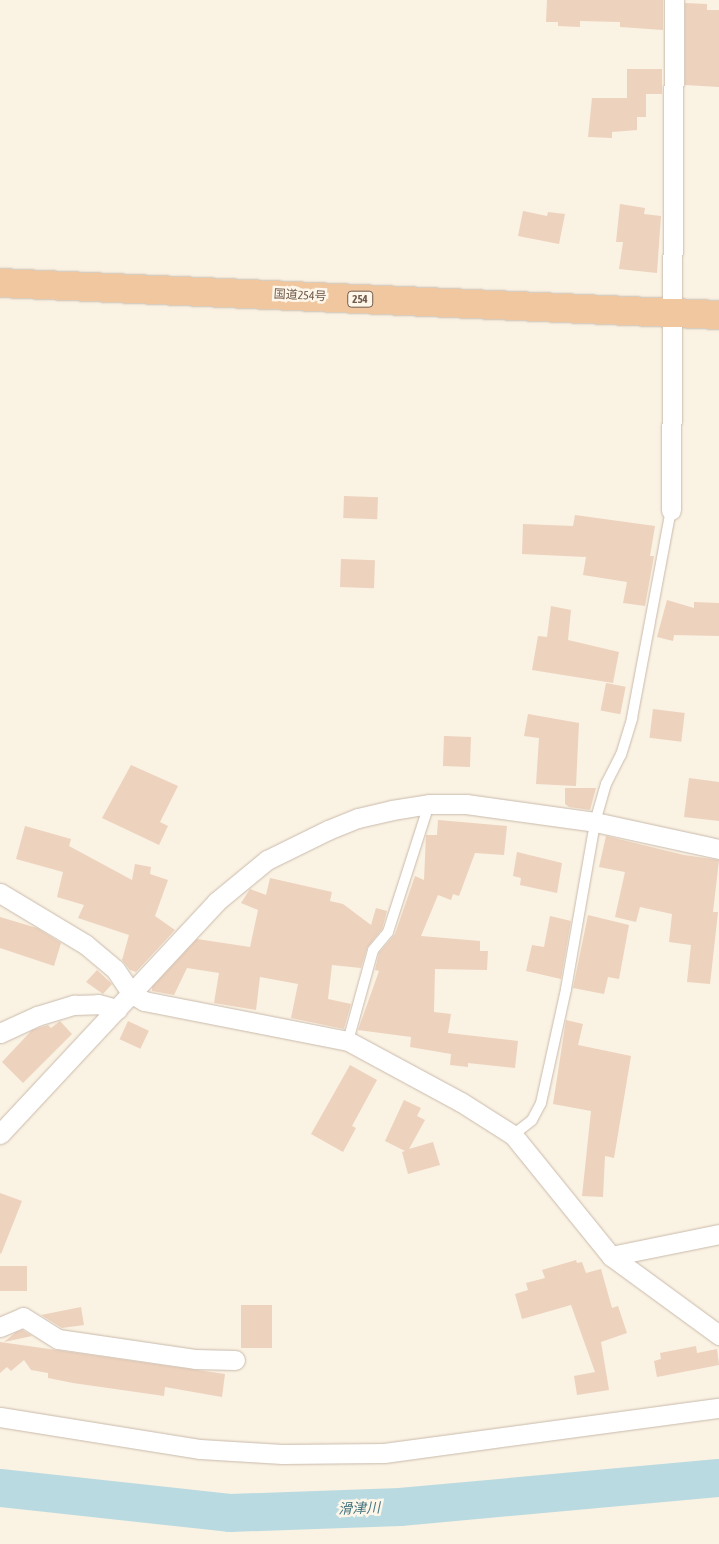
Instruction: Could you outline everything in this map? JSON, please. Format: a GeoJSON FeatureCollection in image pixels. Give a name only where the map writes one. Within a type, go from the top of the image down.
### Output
{"type":"FeatureCollection","features":[{"type":"Feature","properties":{"kind":"highway","name":"国道254号"},"geometry":{"type":"LineString","coordinates":[[0,283],[719,315]]}},
{"type":"Feature","properties":{"kind":"street"},"geometry":{"type":"LineString","coordinates":[[671,510],[674,313],[674,0]]}},
{"type":"Feature","properties":{"kind":"street"},"geometry":{"type":"LineString","coordinates":[[0,1134],[216,902],[267,860],[294,845],[358,818],[429,804],[466,804],[595,822],[719,849]]}},
{"type":"Feature","properties":{"kind":"street"},"geometry":{"type":"LineString","coordinates":[[0,893],[85,944],[115,969],[132,994],[155,1005],[215,1013],[348,1041],[461,1102],[513,1135],[550,1179],[598,1244],[611,1256],[719,1335]]}},
{"type":"Feature","properties":{"kind":"street"},"geometry":{"type":"LineString","coordinates":[[0,1033],[74,1005],[98,1004],[118,1009]]}},
{"type":"Feature","properties":{"kind":"street"},"geometry":{"type":"LineString","coordinates":[[611,1256],[719,1234]]}},
{"type":"Feature","properties":{"kind":"street"},"geometry":{"type":"LineString","coordinates":[[0,1327],[23,1317],[58,1339],[195,1359],[236,1360]]}},
{"type":"Feature","properties":{"kind":"street"},"geometry":{"type":"LineString","coordinates":[[0,1417],[200,1449],[282,1454],[365,1453],[719,1408]]}},
{"type":"Feature","properties":{"kind":"lane"},"geometry":{"type":"LineString","coordinates":[[513,1135],[532,1120],[541,1103],[566,988],[595,822],[606,784],[621,755],[632,718],[671,510]]}},
{"type":"Feature","properties":{"kind":"lane"},"geometry":{"type":"LineString","coordinates":[[348,1041],[373,950],[388,932],[429,804]]}},
{"type":"Feature","properties":{"kind":"building"},"geometry":{"type":"Polygon","coordinates":[[[547,0],[663,0],[663,30],[620,27],[620,22],[580,21],[580,27],[558,26],[558,22],[546,22],[547,0]]]}},
{"type":"Feature","properties":{"kind":"building"},"geometry":{"type":"Polygon","coordinates":[[[685,3],[707,4],[707,10],[719,10],[719,87],[685,85],[685,3]]]}},
{"type":"Feature","properties":{"kind":"building"},"geometry":{"type":"Polygon","coordinates":[[[627,69],[662,69],[662,94],[646,94],[646,117],[637,117],[637,130],[612,132],[612,138],[588,137],[592,98],[627,98],[627,69]]]}},
{"type":"Feature","properties":{"kind":"building"},"geometry":{"type":"Polygon","coordinates":[[[620,204],[645,208],[644,214],[661,216],[657,273],[619,269],[623,242],[616,242],[620,204]]]}},
{"type":"Feature","properties":{"kind":"building"},"geometry":{"type":"Polygon","coordinates":[[[523,211],[547,216],[548,212],[565,214],[559,244],[518,236],[523,211]]]}},
{"type":"Feature","properties":{"kind":"building"},"geometry":{"type":"Polygon","coordinates":[[[344,496],[378,497],[377,519],[343,518],[344,496]]]}},
{"type":"Feature","properties":{"kind":"building"},"geometry":{"type":"Polygon","coordinates":[[[575,515],[655,526],[650,556],[654,556],[645,606],[623,603],[627,582],[583,575],[586,557],[522,554],[523,524],[573,526],[575,515]]]}},
{"type":"Feature","properties":{"kind":"building"},"geometry":{"type":"Polygon","coordinates":[[[341,559],[375,560],[374,588],[340,587],[341,559]]]}},
{"type":"Feature","properties":{"kind":"building"},"geometry":{"type":"Polygon","coordinates":[[[667,600],[694,608],[694,602],[719,603],[719,636],[674,635],[673,641],[657,637],[667,600]]]}},
{"type":"Feature","properties":{"kind":"building"},"geometry":{"type":"Polygon","coordinates":[[[551,606],[571,610],[568,640],[619,652],[613,683],[532,670],[538,636],[547,637],[551,606]]]}},
{"type":"Feature","properties":{"kind":"building"},"geometry":{"type":"Polygon","coordinates":[[[606,683],[626,687],[620,714],[601,710],[606,683]]]}},
{"type":"Feature","properties":{"kind":"building"},"geometry":{"type":"Polygon","coordinates":[[[653,709],[685,713],[681,742],[649,738],[653,709]]]}},
{"type":"Feature","properties":{"kind":"building"},"geometry":{"type":"Polygon","coordinates":[[[528,714],[579,723],[576,786],[536,784],[539,738],[524,736],[528,714]]]}},
{"type":"Feature","properties":{"kind":"building"},"geometry":{"type":"Polygon","coordinates":[[[444,736],[471,737],[470,767],[443,766],[444,736]]]}},
{"type":"Feature","properties":{"kind":"building"},"geometry":{"type":"Polygon","coordinates":[[[131,765],[178,786],[160,822],[168,826],[159,845],[102,818],[131,765]]]}},
{"type":"Feature","properties":{"kind":"building"},"geometry":{"type":"Polygon","coordinates":[[[689,778],[719,782],[719,821],[684,817],[689,778]]]}},
{"type":"Feature","properties":{"kind":"building"},"geometry":{"type":"Polygon","coordinates":[[[565,788],[596,788],[590,810],[569,807],[565,804],[565,788]]]}},
{"type":"Feature","properties":{"kind":"building"},"geometry":{"type":"Polygon","coordinates":[[[438,820],[507,826],[504,855],[475,853],[459,896],[453,894],[451,900],[438,895],[421,936],[480,941],[480,951],[488,951],[487,970],[435,969],[434,1012],[451,1014],[448,1033],[518,1041],[515,1068],[468,1063],[468,1067],[450,1065],[451,1054],[410,1047],[411,1037],[358,1030],[379,971],[375,970],[379,953],[395,934],[415,876],[424,880],[426,835],[437,835],[438,820]]]}},
{"type":"Feature","properties":{"kind":"building"},"geometry":{"type":"Polygon","coordinates":[[[25,826],[71,839],[69,846],[132,880],[135,864],[151,867],[150,874],[168,880],[155,916],[175,930],[136,972],[130,970],[122,960],[129,935],[78,918],[84,905],[57,897],[63,872],[16,859],[25,826]]]}},
{"type":"Feature","properties":{"kind":"building"},"geometry":{"type":"Polygon","coordinates":[[[606,836],[684,855],[719,860],[713,912],[718,912],[710,984],[687,982],[691,945],[669,942],[672,914],[640,907],[636,922],[615,917],[625,872],[599,867],[606,836]]]}},
{"type":"Feature","properties":{"kind":"building"},"geometry":{"type":"Polygon","coordinates":[[[517,852],[562,863],[557,893],[520,885],[521,878],[513,876],[517,852]]]}},
{"type":"Feature","properties":{"kind":"building"},"geometry":{"type":"Polygon","coordinates":[[[270,878],[332,892],[330,901],[343,904],[371,925],[376,908],[387,911],[382,929],[367,948],[361,968],[332,965],[328,999],[351,1004],[344,1029],[291,1018],[298,984],[260,977],[256,1010],[214,1003],[219,973],[187,968],[174,995],[152,991],[152,987],[197,939],[250,947],[258,910],[241,903],[250,889],[266,895],[270,878]]]}},
{"type":"Feature","properties":{"kind":"building"},"geometry":{"type":"Polygon","coordinates":[[[588,915],[629,925],[619,979],[608,977],[604,994],[573,988],[588,915]]]}},
{"type":"Feature","properties":{"kind":"building"},"geometry":{"type":"Polygon","coordinates":[[[550,916],[571,921],[561,979],[526,971],[532,945],[544,947],[550,916]]]}},
{"type":"Feature","properties":{"kind":"building"},"geometry":{"type":"Polygon","coordinates":[[[0,917],[37,928],[61,943],[54,966],[0,948],[0,917]]]}},
{"type":"Feature","properties":{"kind":"building"},"geometry":{"type":"Polygon","coordinates":[[[97,970],[112,984],[103,994],[86,982],[97,970]]]}},
{"type":"Feature","properties":{"kind":"building"},"geometry":{"type":"Polygon","coordinates":[[[566,1020],[583,1024],[578,1045],[631,1056],[614,1158],[605,1156],[603,1197],[582,1196],[591,1111],[553,1104],[566,1020]]]}},
{"type":"Feature","properties":{"kind":"building"},"geometry":{"type":"Polygon","coordinates":[[[60,1021],[72,1034],[23,1083],[2,1062],[32,1030],[48,1025],[51,1028],[60,1021]]]}},
{"type":"Feature","properties":{"kind":"building"},"geometry":{"type":"Polygon","coordinates":[[[128,1021],[149,1031],[140,1049],[120,1039],[128,1021]]]}},
{"type":"Feature","properties":{"kind":"building"},"geometry":{"type":"Polygon","coordinates":[[[350,1065],[377,1080],[352,1126],[356,1128],[343,1152],[311,1134],[350,1065]]]}},
{"type":"Feature","properties":{"kind":"building"},"geometry":{"type":"Polygon","coordinates":[[[404,1100],[421,1108],[417,1116],[425,1120],[409,1149],[433,1142],[440,1165],[408,1174],[402,1152],[405,1151],[385,1141],[404,1100]]]}},
{"type":"Feature","properties":{"kind":"building"},"geometry":{"type":"Polygon","coordinates":[[[0,1193],[22,1201],[1,1254],[0,1253],[0,1193]]]}},
{"type":"Feature","properties":{"kind":"building"},"geometry":{"type":"Polygon","coordinates":[[[576,1260],[577,1263],[582,1262],[586,1273],[601,1269],[612,1308],[618,1306],[627,1333],[601,1342],[609,1390],[577,1395],[574,1376],[595,1372],[571,1305],[522,1319],[515,1294],[528,1290],[526,1283],[545,1278],[542,1270],[576,1260]]]}},
{"type":"Feature","properties":{"kind":"building"},"geometry":{"type":"Polygon","coordinates":[[[0,1266],[27,1266],[27,1291],[0,1291],[0,1266]]]}},
{"type":"Feature","properties":{"kind":"building"},"geometry":{"type":"Polygon","coordinates":[[[241,1305],[272,1305],[272,1348],[241,1348],[241,1305]]]}},
{"type":"Feature","properties":{"kind":"building"},"geometry":{"type":"Polygon","coordinates":[[[81,1307],[84,1325],[62,1328],[41,1315],[81,1307]]]}},
{"type":"Feature","properties":{"kind":"building"},"geometry":{"type":"Polygon","coordinates":[[[22,1330],[32,1336],[4,1342],[16,1332],[22,1330]]]}},
{"type":"Feature","properties":{"kind":"building"},"geometry":{"type":"Polygon","coordinates":[[[0,1342],[225,1374],[222,1397],[165,1387],[164,1396],[73,1383],[48,1378],[48,1373],[31,1370],[24,1360],[11,1371],[7,1367],[0,1373],[0,1342]]]}},
{"type":"Feature","properties":{"kind":"building"},"geometry":{"type":"Polygon","coordinates":[[[696,1346],[697,1353],[717,1349],[719,1365],[657,1377],[654,1361],[661,1359],[660,1353],[696,1346]]]}},
{"type":"Feature","properties":{"kind":"waterway","name":"滑津川"},"geometry":{"type":"LineString","coordinates":[[0,1488],[230,1513],[400,1507],[719,1478]]}}]}
